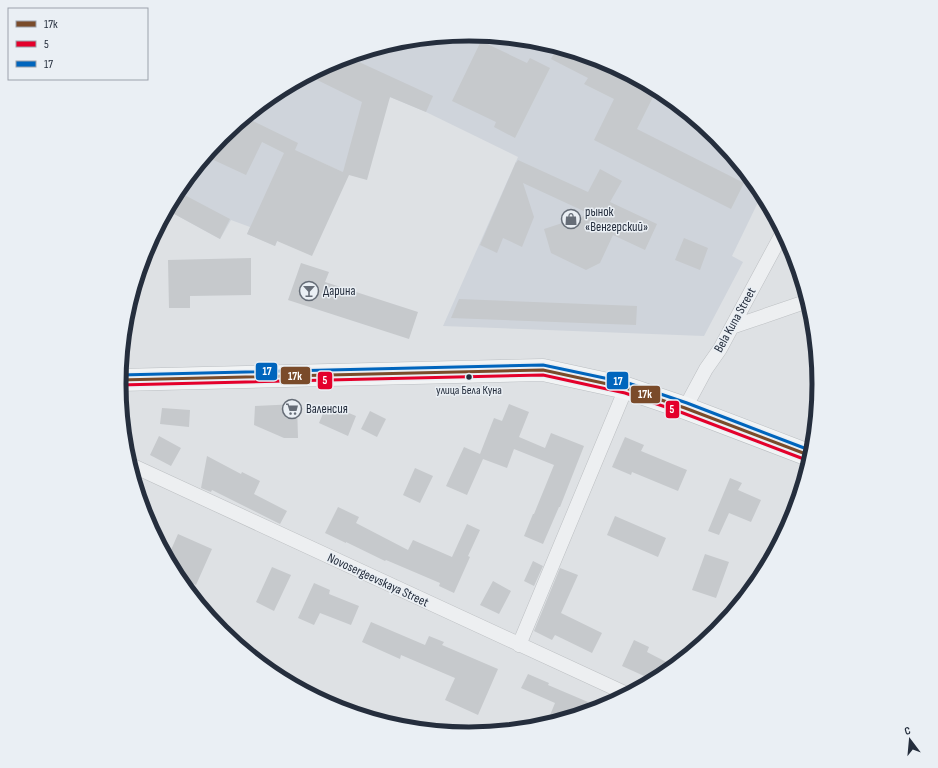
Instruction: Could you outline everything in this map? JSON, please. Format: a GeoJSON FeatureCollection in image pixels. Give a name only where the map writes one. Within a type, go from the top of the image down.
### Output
{"type":"FeatureCollection","features":[{"type":"Feature","properties":{"kind":"main road"},"geometry":{"type":"LineString","coordinates":[[126,380],[543,370],[626,388],[685,408],[804,453]]}},
{"type":"Feature","properties":{"kind":"street","name":"Bela Kuna Street"},"geometry":{"type":"LineString","coordinates":[[685,408],[706,369],[720,349],[780,238]]}},
{"type":"Feature","properties":{"kind":"street","name":"Bela Kuna Street"},"geometry":{"type":"LineString","coordinates":[[732,327],[802,303]]}},
{"type":"Feature","properties":{"kind":"street"},"geometry":{"type":"LineString","coordinates":[[519,645],[626,388]]}},
{"type":"Feature","properties":{"kind":"street","name":"Novosergeevskaya Street"},"geometry":{"type":"LineString","coordinates":[[137,468],[622,691]]}},
{"type":"Feature","properties":{"kind":"shaded area"},"geometry":{"type":"Polygon","coordinates":[[[447,42],[491,42],[536,48],[579,59],[621,76],[660,99],[712,141],[741,175],[759,201],[732,256],[743,262],[704,336],[443,326],[518,157],[426,112],[390,97],[349,175],[314,159],[275,246],[247,234],[250,227],[231,220],[220,239],[172,213],[184,193],[211,158],[226,141],[243,126],[278,99],[317,76],[338,67],[380,53],[424,44],[447,42]]]}},
{"type":"Feature","properties":{"kind":"building"},"geometry":{"type":"Polygon","coordinates":[[[481,42],[527,63],[530,58],[550,68],[515,138],[494,127],[496,122],[452,101],[481,42]]]}},
{"type":"Feature","properties":{"kind":"building"},"geometry":{"type":"Polygon","coordinates":[[[554,52],[579,59],[621,76],[654,95],[637,129],[744,183],[731,209],[594,140],[614,99],[584,84],[588,78],[551,59],[554,52]]]}},
{"type":"Feature","properties":{"kind":"building"},"geometry":{"type":"Polygon","coordinates":[[[355,60],[433,96],[426,112],[390,97],[367,180],[349,175],[312,256],[277,241],[275,246],[247,234],[284,153],[262,142],[246,175],[211,158],[226,141],[251,120],[298,143],[295,150],[343,172],[362,102],[313,78],[355,60]]]}},
{"type":"Feature","properties":{"kind":"building"},"geometry":{"type":"Polygon","coordinates":[[[518,160],[588,192],[600,169],[622,181],[610,202],[657,224],[645,250],[613,235],[600,263],[586,270],[551,253],[544,229],[590,214],[523,183],[534,217],[522,247],[503,238],[497,253],[480,245],[518,160]]]}},
{"type":"Feature","properties":{"kind":"building"},"geometry":{"type":"Polygon","coordinates":[[[183,194],[230,219],[220,239],[172,213],[183,194]]]}},
{"type":"Feature","properties":{"kind":"building"},"geometry":{"type":"Polygon","coordinates":[[[684,238],[708,248],[700,270],[675,260],[684,238]]]}},
{"type":"Feature","properties":{"kind":"building"},"geometry":{"type":"Polygon","coordinates":[[[251,258],[251,295],[190,296],[190,308],[169,308],[168,260],[251,258]]]}},
{"type":"Feature","properties":{"kind":"building"},"geometry":{"type":"Polygon","coordinates":[[[301,263],[329,272],[325,282],[418,312],[409,339],[288,300],[301,263]]]}},
{"type":"Feature","properties":{"kind":"building"},"geometry":{"type":"Polygon","coordinates":[[[459,299],[637,306],[636,325],[451,318],[459,299]]]}},
{"type":"Feature","properties":{"kind":"building"},"geometry":{"type":"Polygon","coordinates":[[[297,404],[298,438],[284,438],[254,425],[255,406],[297,404]]]}},
{"type":"Feature","properties":{"kind":"building"},"geometry":{"type":"Polygon","coordinates":[[[327,404],[356,416],[348,436],[319,423],[327,404]]]}},
{"type":"Feature","properties":{"kind":"building"},"geometry":{"type":"Polygon","coordinates":[[[509,404],[529,412],[519,437],[545,448],[551,433],[584,446],[560,507],[543,544],[524,536],[554,465],[514,449],[507,468],[483,459],[467,495],[446,486],[464,447],[480,454],[494,418],[502,421],[509,404]]]}},
{"type":"Feature","properties":{"kind":"building"},"geometry":{"type":"Polygon","coordinates":[[[162,408],[190,410],[189,427],[160,424],[162,408]]]}},
{"type":"Feature","properties":{"kind":"building"},"geometry":{"type":"Polygon","coordinates":[[[370,411],[386,419],[377,437],[361,429],[370,411]]]}},
{"type":"Feature","properties":{"kind":"building"},"geometry":{"type":"Polygon","coordinates":[[[159,436],[181,448],[171,466],[150,455],[159,436]]]}},
{"type":"Feature","properties":{"kind":"building"},"geometry":{"type":"Polygon","coordinates":[[[625,437],[644,445],[641,451],[687,470],[678,491],[632,472],[631,475],[612,467],[625,437]]]}},
{"type":"Feature","properties":{"kind":"building"},"geometry":{"type":"Polygon","coordinates":[[[207,456],[241,474],[242,472],[260,481],[254,494],[287,511],[280,524],[212,490],[211,492],[201,488],[207,456]]]}},
{"type":"Feature","properties":{"kind":"building"},"geometry":{"type":"Polygon","coordinates":[[[415,468],[433,476],[420,503],[403,495],[415,468]]]}},
{"type":"Feature","properties":{"kind":"building"},"geometry":{"type":"Polygon","coordinates":[[[730,478],[742,483],[738,490],[761,500],[751,522],[729,513],[719,535],[708,531],[730,478]]]}},
{"type":"Feature","properties":{"kind":"building"},"geometry":{"type":"Polygon","coordinates":[[[338,507],[359,517],[356,523],[408,550],[413,540],[452,557],[467,524],[480,530],[454,593],[439,586],[440,583],[386,560],[385,561],[325,533],[338,507]]]}},
{"type":"Feature","properties":{"kind":"building"},"geometry":{"type":"Polygon","coordinates":[[[615,516],[666,538],[658,557],[607,535],[615,516]]]}},
{"type":"Feature","properties":{"kind":"building"},"geometry":{"type":"Polygon","coordinates":[[[178,534],[212,549],[196,585],[189,582],[170,552],[178,534]]]}},
{"type":"Feature","properties":{"kind":"building"},"geometry":{"type":"Polygon","coordinates":[[[705,554],[729,562],[716,598],[692,590],[705,554]]]}},
{"type":"Feature","properties":{"kind":"building"},"geometry":{"type":"Polygon","coordinates":[[[533,561],[543,566],[534,586],[524,581],[533,561]]]}},
{"type":"Feature","properties":{"kind":"building"},"geometry":{"type":"Polygon","coordinates":[[[272,567],[291,575],[274,611],[256,602],[272,567]]]}},
{"type":"Feature","properties":{"kind":"building"},"geometry":{"type":"Polygon","coordinates":[[[560,568],[578,575],[561,613],[602,633],[592,653],[555,635],[552,640],[534,631],[560,568]]]}},
{"type":"Feature","properties":{"kind":"building"},"geometry":{"type":"Polygon","coordinates":[[[493,581],[511,591],[499,614],[480,605],[493,581]]]}},
{"type":"Feature","properties":{"kind":"building"},"geometry":{"type":"Polygon","coordinates":[[[314,583],[330,590],[329,594],[359,606],[351,625],[320,613],[314,625],[298,618],[314,583]]]}},
{"type":"Feature","properties":{"kind":"building"},"geometry":{"type":"Polygon","coordinates":[[[371,622],[425,645],[429,636],[444,642],[442,645],[498,669],[478,715],[445,700],[455,678],[401,655],[400,659],[362,642],[371,622]]]}},
{"type":"Feature","properties":{"kind":"building"},"geometry":{"type":"Polygon","coordinates":[[[634,640],[649,647],[647,652],[668,663],[647,677],[622,666],[634,640]]]}},
{"type":"Feature","properties":{"kind":"building"},"geometry":{"type":"Polygon","coordinates":[[[528,674],[549,683],[548,685],[588,702],[586,706],[549,717],[555,703],[521,688],[528,674]]]}},
{"type":"Feature","properties":{"kind":"transit line","name":"17"},"geometry":{"type":"LineString","coordinates":[[126,375],[543,365],[628,383],[687,403],[805,448]]}},
{"type":"Feature","properties":{"kind":"transit line","name":"17к"},"geometry":{"type":"LineString","coordinates":[[126,380],[543,370],[626,388],[685,408],[804,453]]}},
{"type":"Feature","properties":{"kind":"transit line","name":"5"},"geometry":{"type":"LineString","coordinates":[[126,385],[543,375],[625,393],[683,413],[803,459]]}},
{"type":"Feature","properties":{"kind":"place","name":"рынок «Венгерский»"},"geometry":{"type":"Point","coordinates":[571,219]}},
{"type":"Feature","properties":{"kind":"place","name":"Дарина"},"geometry":{"type":"Point","coordinates":[309,291]}},
{"type":"Feature","properties":{"kind":"place","name":"улица Бела Куна"},"geometry":{"type":"Point","coordinates":[469,377]}},
{"type":"Feature","properties":{"kind":"place","name":"Валенсия"},"geometry":{"type":"Point","coordinates":[292,409]}}]}
